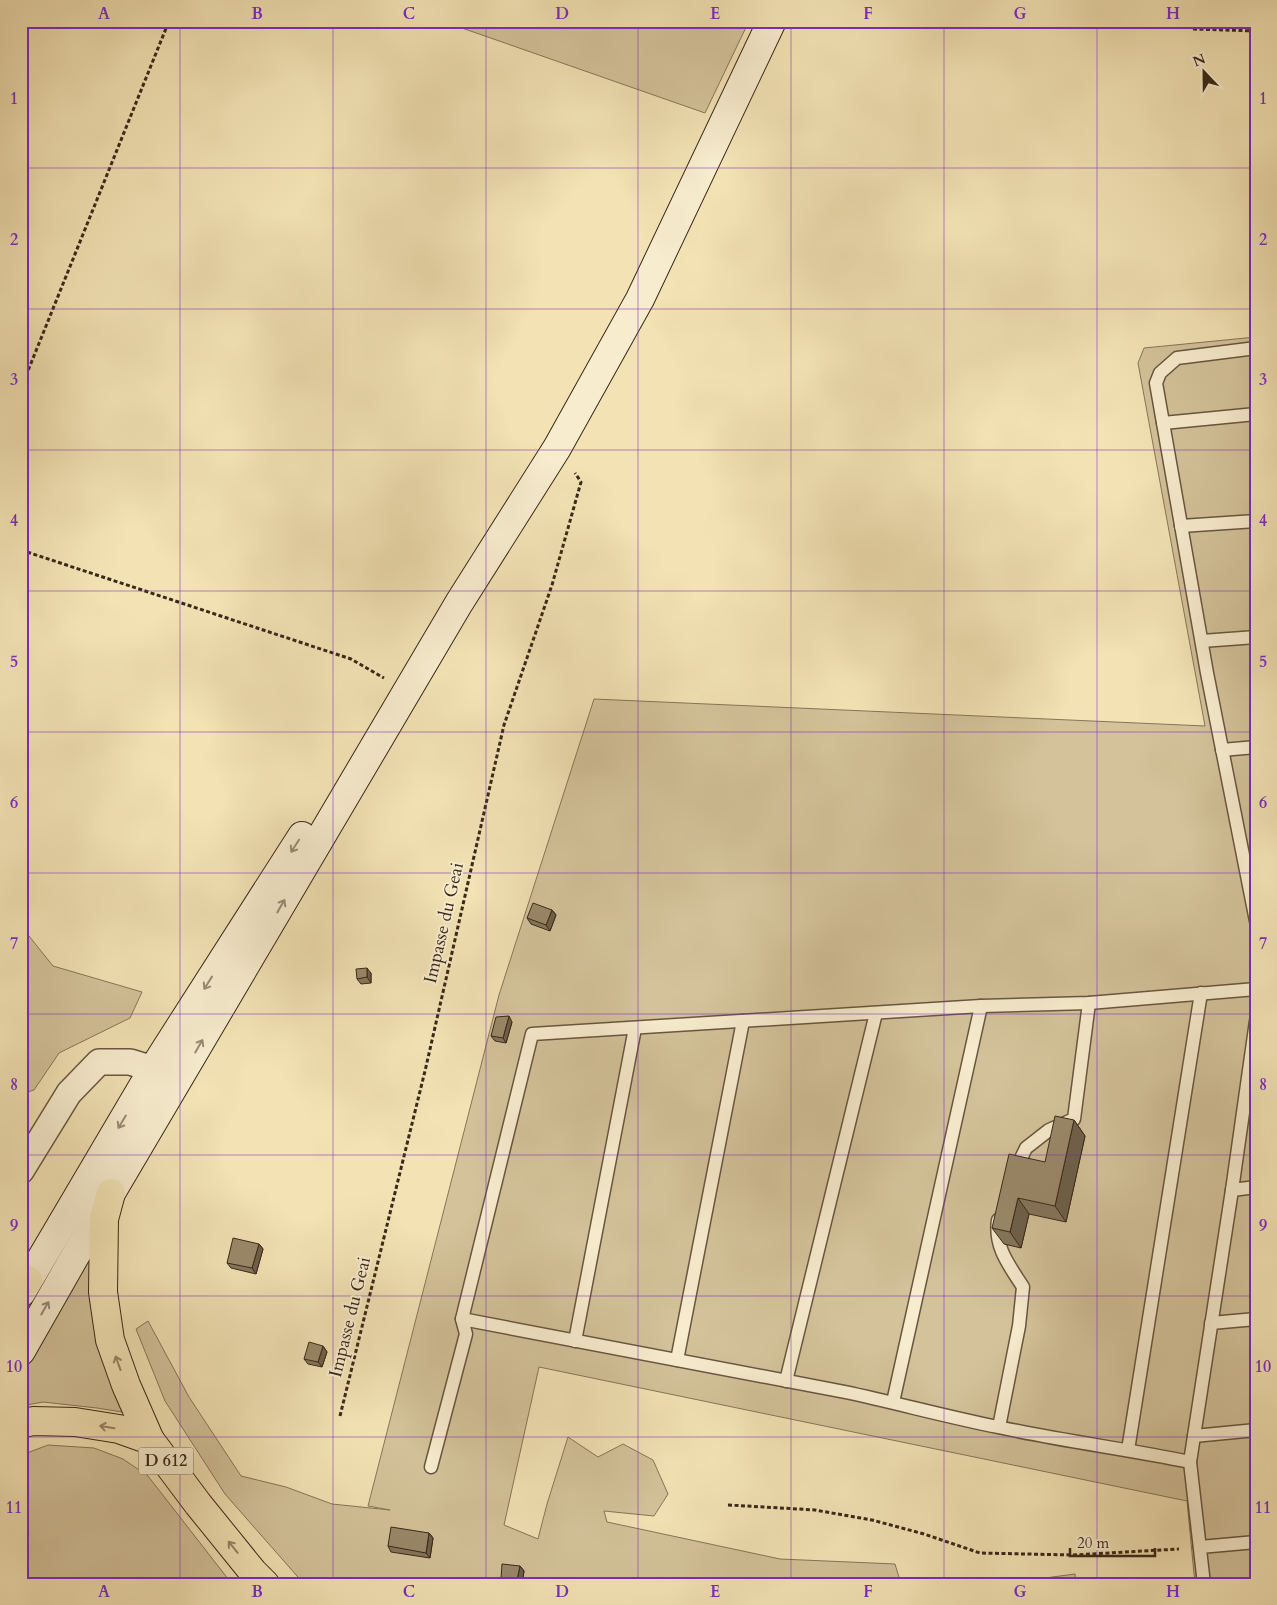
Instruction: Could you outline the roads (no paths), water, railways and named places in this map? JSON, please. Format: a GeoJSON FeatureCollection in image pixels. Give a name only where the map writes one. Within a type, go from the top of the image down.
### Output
{"type":"FeatureCollection","features":[{"type":"Feature","properties":{"kind":"highway","name":"D 612"},"geometry":{"type":"LineString","coordinates":[[111,1193],[104,1219],[103,1292],[110,1340],[126,1385],[150,1440],[198,1504],[265,1584]]}},
{"type":"Feature","properties":{"kind":"highway","name":"D 612"},"geometry":{"type":"LineString","coordinates":[[21,1424],[33,1422],[75,1422],[119,1429],[150,1440]]}},
{"type":"Feature","properties":{"kind":"main road"},"geometry":{"type":"LineString","coordinates":[[24,1285],[153,1069],[294,847],[459,603],[557,448],[640,299],[772,21]]}},
{"type":"Feature","properties":{"kind":"main road"},"geometry":{"type":"LineString","coordinates":[[21,1351],[111,1193],[459,603]]}},
{"type":"Feature","properties":{"kind":"street"},"geometry":{"type":"LineString","coordinates":[[21,1171],[69,1093],[99,1062],[130,1062],[153,1069],[178,1081]]}},
{"type":"Feature","properties":{"kind":"lane"},"geometry":{"type":"LineString","coordinates":[[1256,348],[1177,358],[1160,373],[1156,383],[1222,750],[1250,860],[1256,921]]}},
{"type":"Feature","properties":{"kind":"lane"},"geometry":{"type":"LineString","coordinates":[[1163,423],[1256,414]]}},
{"type":"Feature","properties":{"kind":"lane"},"geometry":{"type":"LineString","coordinates":[[1181,526],[1256,521]]}},
{"type":"Feature","properties":{"kind":"lane"},"geometry":{"type":"LineString","coordinates":[[1202,641],[1256,637]]}},
{"type":"Feature","properties":{"kind":"lane"},"geometry":{"type":"LineString","coordinates":[[1222,750],[1256,747]]}},
{"type":"Feature","properties":{"kind":"lane"},"geometry":{"type":"LineString","coordinates":[[431,1467],[466,1334],[462,1320],[532,1034],[981,1006],[1089,1003],[1256,989]]}},
{"type":"Feature","properties":{"kind":"lane"},"geometry":{"type":"LineString","coordinates":[[1128,1450],[1200,993]]}},
{"type":"Feature","properties":{"kind":"lane"},"geometry":{"type":"LineString","coordinates":[[1010,1182],[1026,1148],[1049,1130],[1074,1118],[1089,1003]]}},
{"type":"Feature","properties":{"kind":"lane"},"geometry":{"type":"LineString","coordinates":[[893,1402],[981,1006]]}},
{"type":"Feature","properties":{"kind":"lane"},"geometry":{"type":"LineString","coordinates":[[786,1381],[876,1013]]}},
{"type":"Feature","properties":{"kind":"lane"},"geometry":{"type":"LineString","coordinates":[[677,1360],[743,1021]]}},
{"type":"Feature","properties":{"kind":"lane"},"geometry":{"type":"LineString","coordinates":[[1204,1584],[1190,1462],[1232,1190],[1252,1075],[1256,1021]]}},
{"type":"Feature","properties":{"kind":"lane"},"geometry":{"type":"LineString","coordinates":[[575,1341],[635,1028]]}},
{"type":"Feature","properties":{"kind":"lane"},"geometry":{"type":"LineString","coordinates":[[1232,1190],[1256,1187]]}},
{"type":"Feature","properties":{"kind":"lane"},"geometry":{"type":"LineString","coordinates":[[999,1428],[1019,1326],[1023,1286],[1004,1258],[997,1230],[1000,1207]]}},
{"type":"Feature","properties":{"kind":"lane"},"geometry":{"type":"LineString","coordinates":[[1211,1323],[1256,1319]]}},
{"type":"Feature","properties":{"kind":"lane"},"geometry":{"type":"LineString","coordinates":[[462,1320],[893,1402],[999,1428],[1190,1462]]}},
{"type":"Feature","properties":{"kind":"lane"},"geometry":{"type":"LineString","coordinates":[[1194,1436],[1256,1430]]}},
{"type":"Feature","properties":{"kind":"lane"},"geometry":{"type":"LineString","coordinates":[[1200,1547],[1256,1542]]}}]}
